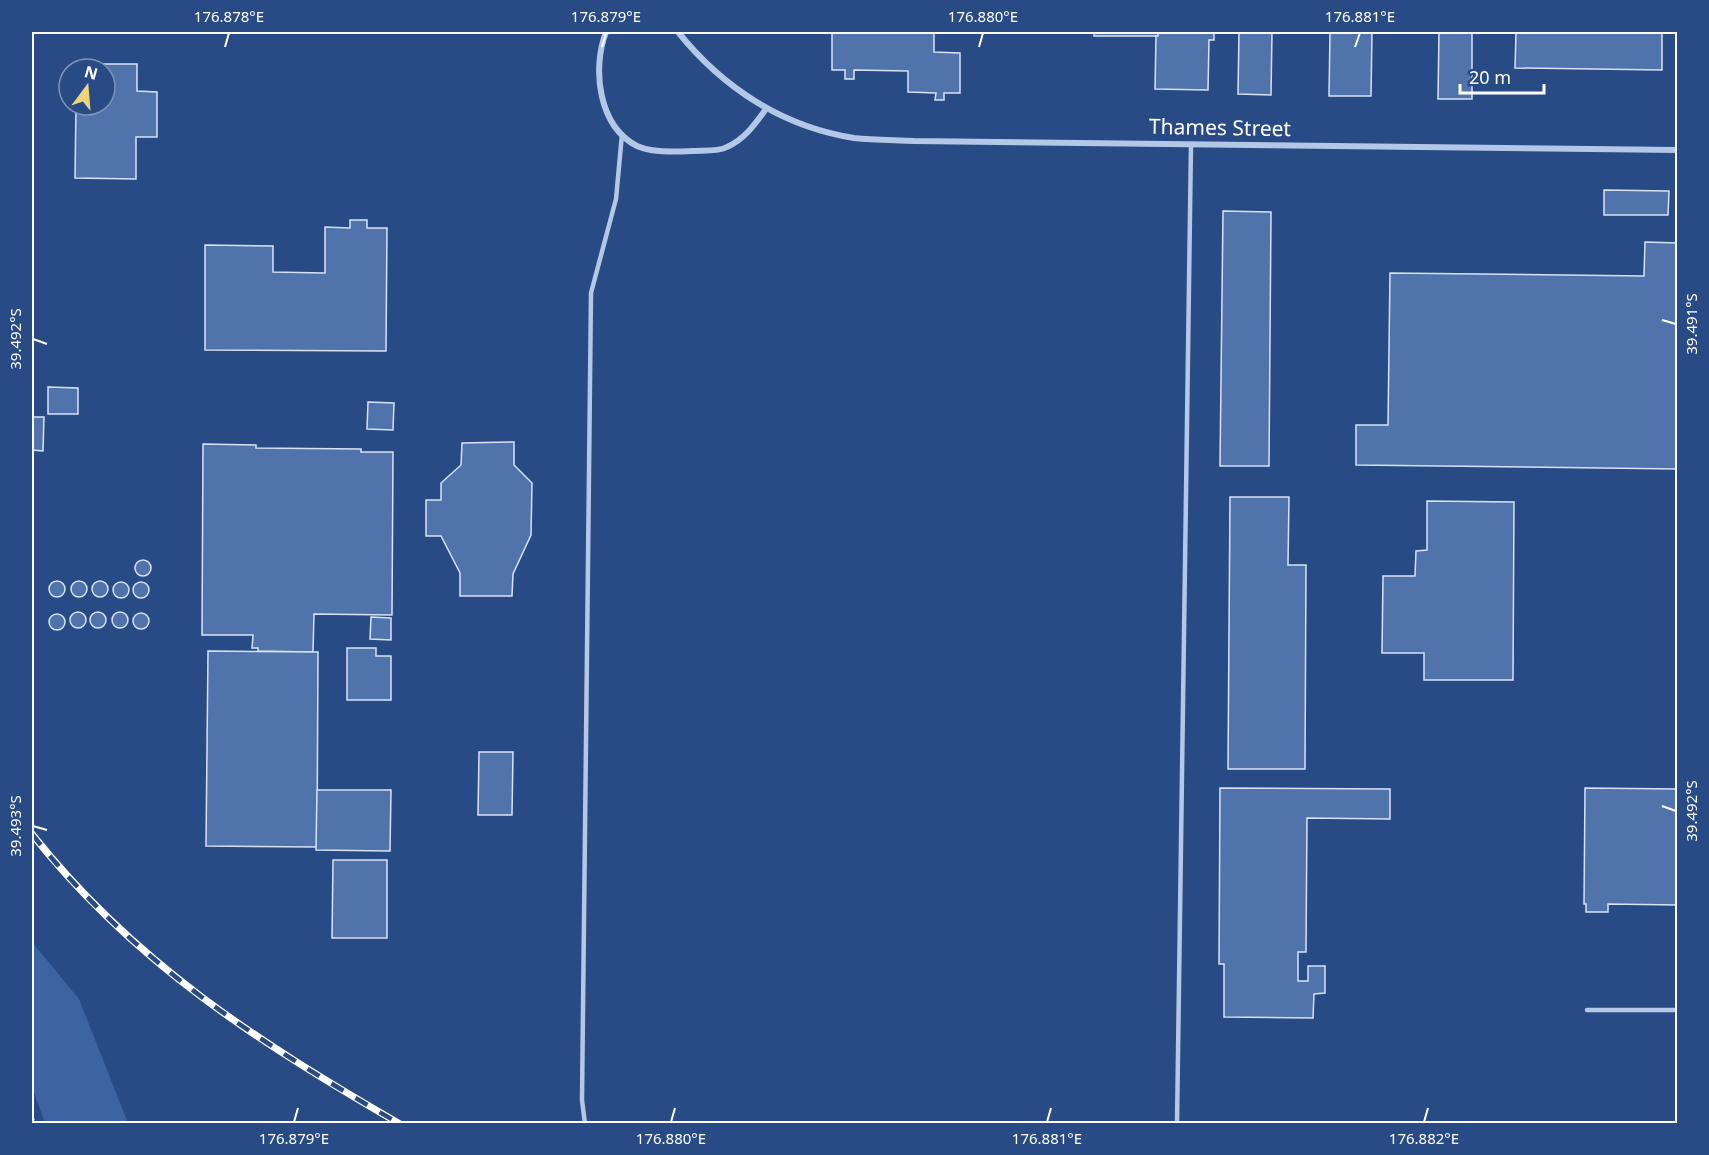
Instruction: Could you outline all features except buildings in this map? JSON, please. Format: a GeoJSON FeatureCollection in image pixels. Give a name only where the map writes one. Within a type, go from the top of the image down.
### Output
{"type":"FeatureCollection","features":[{"type":"Feature","properties":{"kind":"street"},"geometry":{"type":"LineString","coordinates":[[606,32],[600,90],[604,109],[612,123],[636,145],[652,150],[682,151],[726,148],[746,135],[766,109]]}},
{"type":"Feature","properties":{"kind":"street","name":"Thames Street"},"geometry":{"type":"LineString","coordinates":[[678,32],[706,64],[740,92],[766,109],[813,129],[855,138],[914,141],[1677,150]]}},
{"type":"Feature","properties":{"kind":"lane"},"geometry":{"type":"LineString","coordinates":[[585,1124],[582,1089],[591,293],[616,199],[622,134]]}},
{"type":"Feature","properties":{"kind":"lane"},"geometry":{"type":"LineString","coordinates":[[1177,1124],[1191,144]]}},
{"type":"Feature","properties":{"kind":"lane"},"geometry":{"type":"LineString","coordinates":[[1587,1010],[1677,1010]]}},
{"type":"Feature","properties":{"kind":"path"},"geometry":{"type":"LineString","coordinates":[[32,1118],[34,1124]]}},
{"type":"Feature","properties":{"kind":"shaded area"},"geometry":{"type":"Polygon","coordinates":[[[32,942],[79,999],[128,1123],[45,1123],[32,1087],[32,942]]]}},
{"type":"Feature","properties":{"kind":"railway"},"geometry":{"type":"LineString","coordinates":[[32,834],[71,880],[156,961],[249,1031],[400,1124]]}}]}
